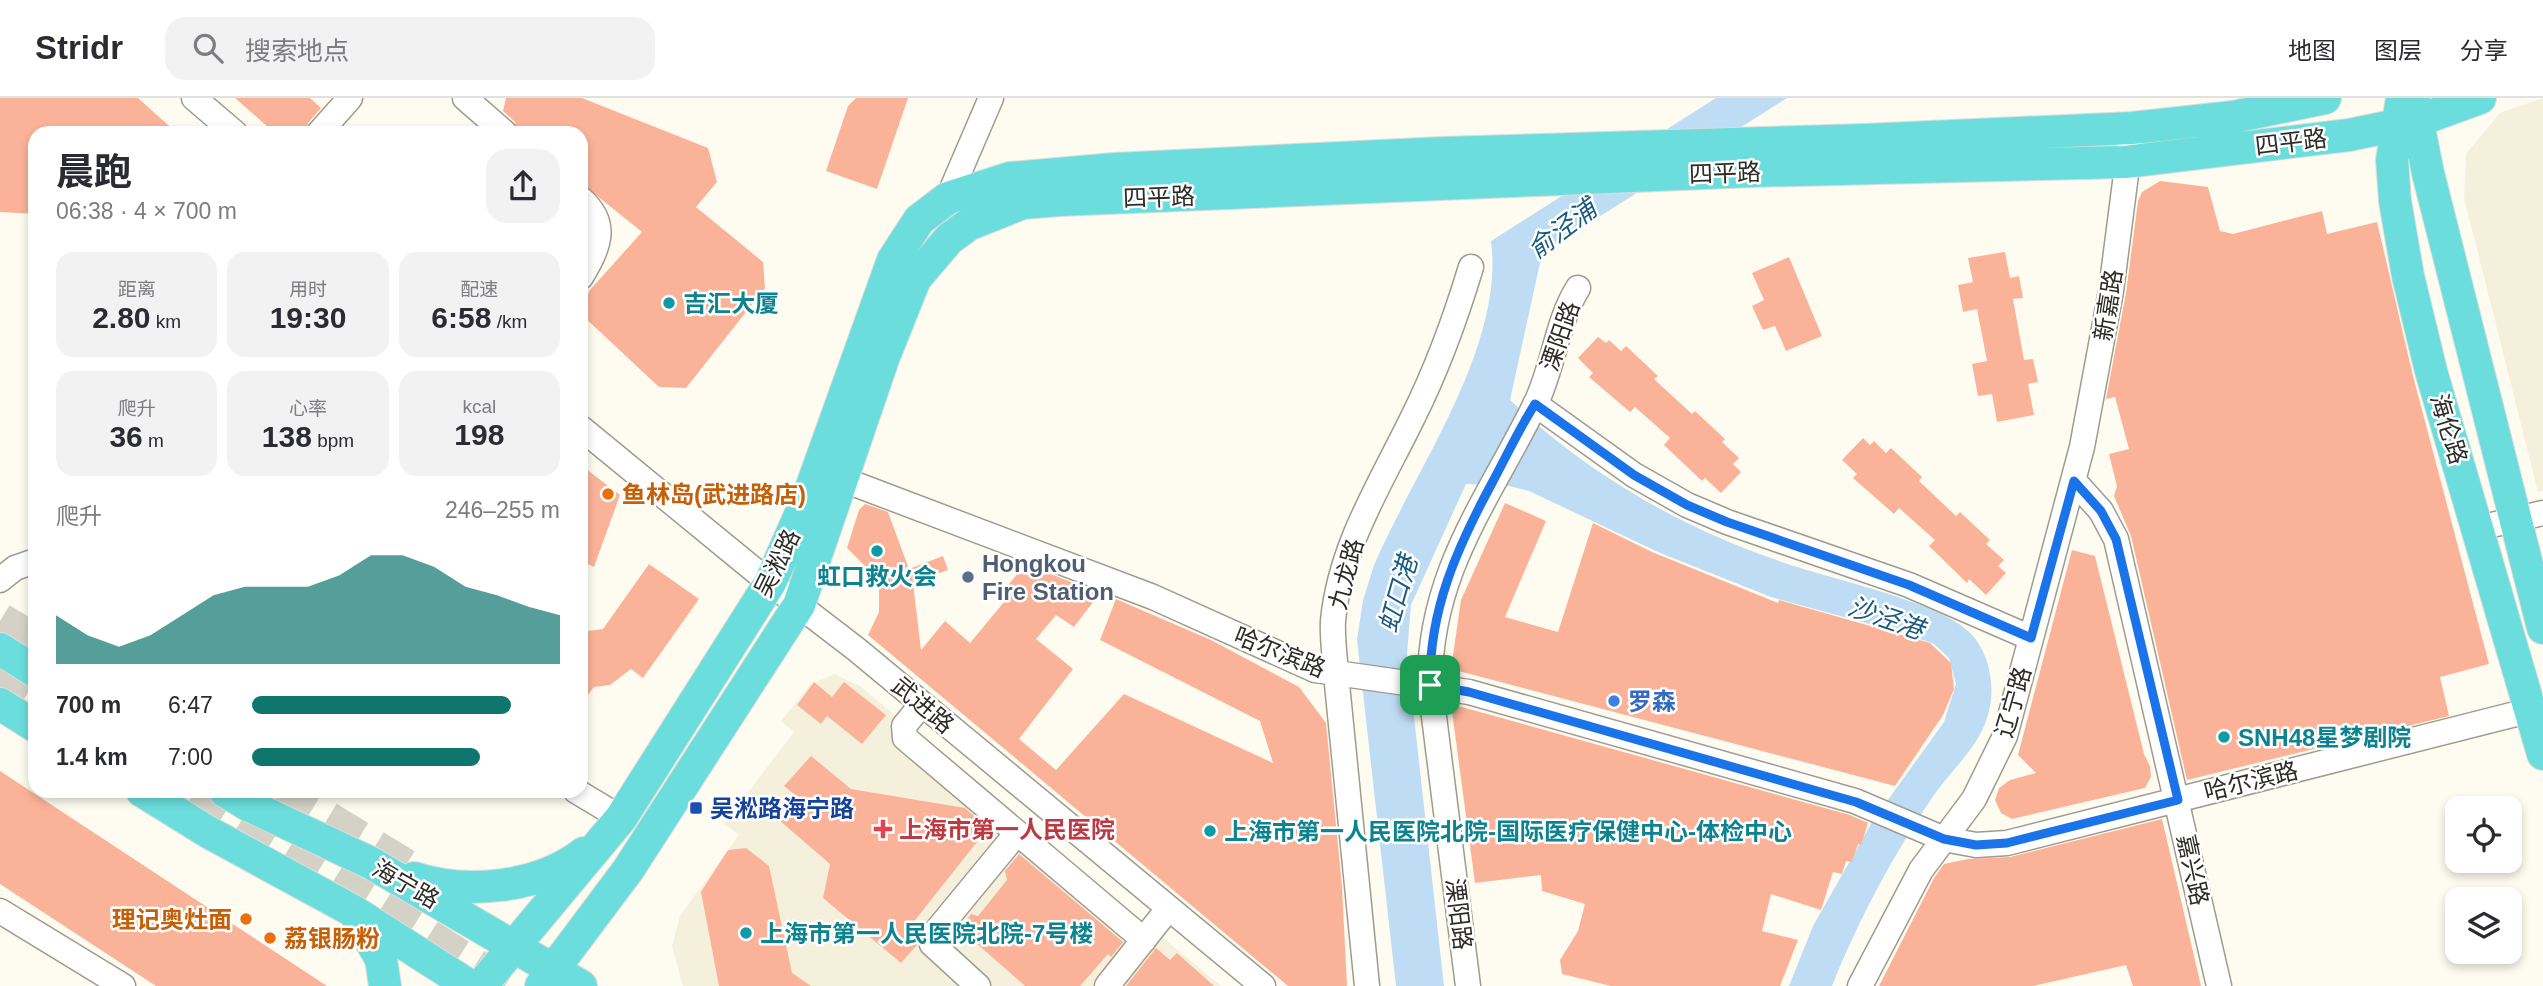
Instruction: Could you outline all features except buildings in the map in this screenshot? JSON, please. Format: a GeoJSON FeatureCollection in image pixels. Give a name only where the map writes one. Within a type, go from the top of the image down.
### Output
{"type":"FeatureCollection","features":[{"type":"Feature","properties":{"kind":"main road","name":"四平路"},"geometry":{"type":"LineString","coordinates":[[948,198],[1010,178],[1114,169],[2132,128],[2233,117],[2325,98]]}},
{"type":"Feature","properties":{"kind":"main road","name":"四平路"},"geometry":{"type":"LineString","coordinates":[[968,225],[1023,203],[1673,175],[2125,162],[2349,135],[2407,111],[2480,98]]}},
{"type":"Feature","properties":{"kind":"main road","name":"海伦路"},"geometry":{"type":"LineString","coordinates":[[2407,111],[2530,516],[2543,628]]}},
{"type":"Feature","properties":{"kind":"main road","name":"海伦路"},"geometry":{"type":"LineString","coordinates":[[2407,111],[2392,160],[2395,201],[2407,276],[2431,370],[2537,708],[2543,754]]}},
{"type":"Feature","properties":{"kind":"main road","name":"吴淞路"},"geometry":{"type":"LineString","coordinates":[[481,986],[614,826],[770,583],[808,497],[893,260],[919,220],[948,198]]}},
{"type":"Feature","properties":{"kind":"main road","name":"吴淞路"},"geometry":{"type":"LineString","coordinates":[[548,977],[628,870],[799,605],[844,480],[883,359],[915,279],[941,247],[968,225]]}},
{"type":"Feature","properties":{"kind":"main road"},"geometry":{"type":"LineString","coordinates":[[0,649],[28,667]]}},
{"type":"Feature","properties":{"kind":"main road"},"geometry":{"type":"LineString","coordinates":[[0,704],[28,722]]}},
{"type":"Feature","properties":{"kind":"main road","name":"海宁路"},"geometry":{"type":"LineString","coordinates":[[153,798],[208,832],[353,911],[470,986]]}},
{"type":"Feature","properties":{"kind":"main road","name":"海宁路"},"geometry":{"type":"LineString","coordinates":[[236,798],[371,863],[515,947],[548,977],[581,986]]}},
{"type":"Feature","properties":{"kind":"main road"},"geometry":{"type":"LineString","coordinates":[[371,863],[439,886],[486,886],[548,873],[575,860],[614,826]]}},
{"type":"Feature","properties":{"kind":"main road"},"geometry":{"type":"LineString","coordinates":[[353,911],[381,959],[385,986]]}},
{"type":"Feature","properties":{"kind":"street"},"geometry":{"type":"LineString","coordinates":[[194,98],[227,126]]}},
{"type":"Feature","properties":{"kind":"street"},"geometry":{"type":"LineString","coordinates":[[325,126],[350,98]]}},
{"type":"Feature","properties":{"kind":"street"},"geometry":{"type":"LineString","coordinates":[[465,98],[497,126]]}},
{"type":"Feature","properties":{"kind":"street","name":"吴淞路"},"geometry":{"type":"LineString","coordinates":[[948,198],[991,98]]}},
{"type":"Feature","properties":{"kind":"street","name":"新嘉路"},"geometry":{"type":"LineString","coordinates":[[2031,638],[2074,481],[2111,290],[2121,222],[2125,162],[2132,128]]}},
{"type":"Feature","properties":{"kind":"street"},"geometry":{"type":"LineString","coordinates":[[588,206],[601,226],[598,248],[588,265]]}},
{"type":"Feature","properties":{"kind":"street","name":"九龙路"},"geometry":{"type":"LineString","coordinates":[[1367,986],[1347,676],[1333,624],[1338,585],[1347,554],[1433,376],[1454,324],[1471,267]]}},
{"type":"Feature","properties":{"kind":"street","name":"溧阳路"},"geometry":{"type":"LineString","coordinates":[[1468,986],[1423,684],[1447,574],[1465,532],[1531,410],[1552,364],[1565,310],[1578,288]]}},
{"type":"Feature","properties":{"kind":"street","name":"辽宁路"},"geometry":{"type":"LineString","coordinates":[[1531,410],[1687,505],[1727,522],[1909,585],[2031,638],[1998,754],[1974,799],[1933,834],[1921,870],[1860,986]]}},
{"type":"Feature","properties":{"kind":"street","name":"武进路"},"geometry":{"type":"LineString","coordinates":[[588,434],[922,704],[1263,986]]}},
{"type":"Feature","properties":{"kind":"street","name":"哈尔滨路"},"geometry":{"type":"LineString","coordinates":[[844,480],[1122,584],[1294,662],[1347,676],[1423,684],[1482,695],[1882,811],[1933,834],[1976,845],[2007,843],[2537,708]]}},
{"type":"Feature","properties":{"kind":"street","name":"嘉兴路"},"geometry":{"type":"LineString","coordinates":[[2074,481],[2101,511],[2116,539],[2219,986]]}},
{"type":"Feature","properties":{"kind":"street"},"geometry":{"type":"LineString","coordinates":[[2479,528],[2530,516]]}},
{"type":"Feature","properties":{"kind":"street"},"geometry":{"type":"LineString","coordinates":[[0,580],[15,568],[28,563]]}},
{"type":"Feature","properties":{"kind":"street"},"geometry":{"type":"LineString","coordinates":[[922,704],[904,726],[905,738],[1144,940]]}},
{"type":"Feature","properties":{"kind":"street"},"geometry":{"type":"LineString","coordinates":[[584,798],[614,826]]}},
{"type":"Feature","properties":{"kind":"street"},"geometry":{"type":"LineString","coordinates":[[978,986],[932,944],[933,935],[1017,832]]}},
{"type":"Feature","properties":{"kind":"street"},"geometry":{"type":"LineString","coordinates":[[1107,986],[1168,909]]}},
{"type":"Feature","properties":{"kind":"street"},"geometry":{"type":"LineString","coordinates":[[0,911],[123,986]]}},
{"type":"Feature","properties":{"kind":"shaded area"},"geometry":{"type":"Polygon","coordinates":[[[2543,98],[2543,491],[2538,492],[2464,198],[2466,154],[2500,113],[2543,98]]]}},
{"type":"Feature","properties":{"kind":"shaded area","name":"上海市第一人民医院"},"geometry":{"type":"Polygon","coordinates":[[[834,674],[860,686],[1221,986],[683,986],[672,946],[680,916],[739,835],[724,824],[794,732],[781,721],[810,685],[834,674]]]}},
{"type":"Feature","properties":{"kind":"water"},"geometry":{"type":"Polygon","coordinates":[[[1716,98],[1787,98],[1556,245],[1540,263],[1510,400],[1573,454],[1679,519],[1717,537],[1794,566],[1910,601],[1933,610],[1967,630],[1981,648],[1989,671],[1991,695],[1987,718],[1977,739],[1934,795],[1891,864],[1865,912],[1832,986],[1789,986],[1813,926],[1872,822],[1944,722],[1956,684],[1949,658],[1934,644],[1771,597],[1660,553],[1529,491],[1509,486],[1466,484],[1411,605],[1407,654],[1444,986],[1396,986],[1357,640],[1363,600],[1374,565],[1433,449],[1471,365],[1484,323],[1492,281],[1491,241],[1716,98]]]}},
{"type":"Feature","properties":{"kind":"tunnel"},"geometry":{"type":"LineString","coordinates":[[0,621],[28,638]]}},
{"type":"Feature","properties":{"kind":"tunnel"},"geometry":{"type":"LineString","coordinates":[[0,668],[28,686]]}},
{"type":"Feature","properties":{"kind":"tunnel"},"geometry":{"type":"LineString","coordinates":[[206,798],[505,986]]}},
{"type":"Feature","properties":{"kind":"tunnel"},"geometry":{"type":"LineString","coordinates":[[292,798],[405,867]]}},
{"type":"Feature","properties":{"kind":"place","name":"吉汇大厦"},"geometry":{"type":"Point","coordinates":[669,303]}},
{"type":"Feature","properties":{"kind":"place","name":"鱼林岛(武进路店)"},"geometry":{"type":"Point","coordinates":[608,494]}},
{"type":"Feature","properties":{"kind":"place","name":"虹口救火会"},"geometry":{"type":"Point","coordinates":[877,551]}},
{"type":"Feature","properties":{"kind":"place","name":"Hongkou Fire Station"},"geometry":{"type":"Point","coordinates":[968,577]}},
{"type":"Feature","properties":{"kind":"place","name":"罗森"},"geometry":{"type":"Point","coordinates":[1614,701]}},
{"type":"Feature","properties":{"kind":"place","name":"SNH48星梦剧院"},"geometry":{"type":"Point","coordinates":[2224,737]}},
{"type":"Feature","properties":{"kind":"place","name":"吴淞路海宁路"},"geometry":{"type":"Point","coordinates":[696,808]}},
{"type":"Feature","properties":{"kind":"place","name":"上海市第一人民医院"},"geometry":{"type":"Point","coordinates":[883,829]}},
{"type":"Feature","properties":{"kind":"place","name":"上海市第一人民医院北院-国际医疗保健中心-体检中心"},"geometry":{"type":"Point","coordinates":[1210,831]}},
{"type":"Feature","properties":{"kind":"place","name":"理记奥灶面"},"geometry":{"type":"Point","coordinates":[246,919]}},
{"type":"Feature","properties":{"kind":"place","name":"上海市第一人民医院北院-7号楼"},"geometry":{"type":"Point","coordinates":[746,933]}},
{"type":"Feature","properties":{"kind":"place","name":"荔银肠粉"},"geometry":{"type":"Point","coordinates":[270,938]}},
{"type":"Feature","properties":{"kind":"route"},"geometry":{"type":"LineString","coordinates":[[1535,404],[1546,415],[1634,475],[1687,505],[1727,522],[1909,585],[2031,638],[2074,481],[2101,511],[2116,539],[2178,800],[2007,843],[1976,845],[1944,839],[1856,802],[1469,692],[1430,685],[1430,654],[1436,615],[1447,574],[1465,532],[1535,404]]}},
{"type":"Feature","properties":{"kind":"water label","name":"俞泾浦"},"geometry":{"type":"Point","coordinates":[1562,229]}},
{"type":"Feature","properties":{"kind":"water label","name":"虹口港"},"geometry":{"type":"Point","coordinates":[1398,594]}},
{"type":"Feature","properties":{"kind":"water label","name":"沙泾港"},"geometry":{"type":"Point","coordinates":[1886,618]}}]}
